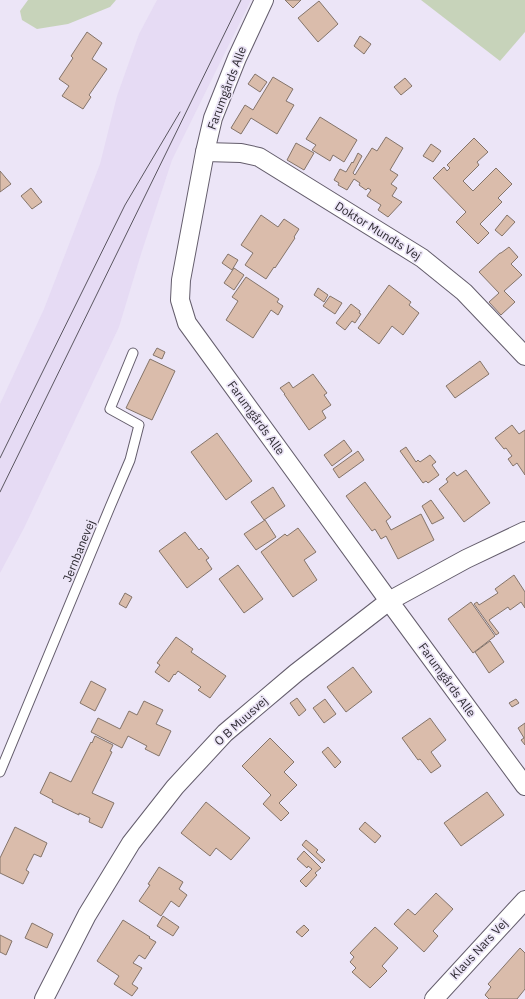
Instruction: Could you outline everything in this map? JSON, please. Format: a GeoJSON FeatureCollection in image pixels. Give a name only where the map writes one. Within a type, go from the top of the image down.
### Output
{"type":"FeatureCollection","features":[{"type":"Feature","properties":{"kind":"street","name":"Farumgårds Alle"},"geometry":{"type":"LineString","coordinates":[[264,0],[237,58],[213,118],[205,152],[181,280],[180,300],[188,323],[525,786]]}},
{"type":"Feature","properties":{"kind":"street","name":"Doktor Mundts Vej"},"geometry":{"type":"LineString","coordinates":[[205,152],[241,153],[259,157],[422,258],[464,292],[525,356]]}},
{"type":"Feature","properties":{"kind":"street","name":"O B Muusvej"},"geometry":{"type":"LineString","coordinates":[[44,999],[87,914],[132,843],[175,787],[225,733],[296,672],[389,601],[466,559],[525,531]]}},
{"type":"Feature","properties":{"kind":"street","name":"Klaus Nars Vej"},"geometry":{"type":"LineString","coordinates":[[434,999],[525,900]]}},
{"type":"Feature","properties":{"kind":"lane","name":"Jernbanevej"},"geometry":{"type":"LineString","coordinates":[[0,772],[130,460],[140,425],[110,409],[133,353]]}},
{"type":"Feature","properties":{"kind":"shaded area"},"geometry":{"type":"Polygon","coordinates":[[[157,0],[251,0],[172,160],[119,327],[24,528],[0,573],[0,404],[44,309],[100,164],[117,96],[139,34],[157,0]]]}},
{"type":"Feature","properties":{"kind":"green space"},"geometry":{"type":"Polygon","coordinates":[[[28,0],[116,0],[110,7],[68,24],[37,29],[22,20],[20,11],[28,0]]]}},
{"type":"Feature","properties":{"kind":"green space"},"geometry":{"type":"Polygon","coordinates":[[[421,0],[525,0],[525,32],[500,61],[421,0]]]}},
{"type":"Feature","properties":{"kind":"building"},"geometry":{"type":"Polygon","coordinates":[[[285,0],[301,0],[293,8],[285,0]]]}},
{"type":"Feature","properties":{"kind":"building"},"geometry":{"type":"Polygon","coordinates":[[[319,1],[338,24],[318,42],[298,18],[319,1]]]}},
{"type":"Feature","properties":{"kind":"building"},"geometry":{"type":"Polygon","coordinates":[[[87,32],[102,43],[92,59],[107,69],[89,95],[91,97],[83,109],[62,96],[69,86],[59,79],[73,58],[71,56],[87,32]]]}},
{"type":"Feature","properties":{"kind":"building"},"geometry":{"type":"Polygon","coordinates":[[[360,36],[371,44],[364,54],[354,46],[360,36]]]}},
{"type":"Feature","properties":{"kind":"building"},"geometry":{"type":"Polygon","coordinates":[[[255,74],[267,82],[260,92],[248,84],[255,74]]]}},
{"type":"Feature","properties":{"kind":"building"},"geometry":{"type":"Polygon","coordinates":[[[273,77],[293,89],[286,101],[294,105],[277,134],[251,118],[241,134],[231,128],[245,105],[253,110],[273,77]]]}},
{"type":"Feature","properties":{"kind":"building"},"geometry":{"type":"Polygon","coordinates":[[[405,78],[412,86],[401,95],[394,87],[405,78]]]}},
{"type":"Feature","properties":{"kind":"building"},"geometry":{"type":"Polygon","coordinates":[[[320,117],[357,140],[344,162],[333,155],[330,161],[312,150],[316,145],[306,139],[320,117]]]}},
{"type":"Feature","properties":{"kind":"building"},"geometry":{"type":"Polygon","coordinates":[[[386,137],[403,148],[390,170],[398,175],[391,184],[397,188],[392,196],[402,202],[388,217],[378,210],[381,205],[367,196],[371,190],[368,188],[366,190],[354,179],[347,190],[338,185],[339,183],[334,180],[340,169],[346,172],[358,153],[362,156],[353,173],[355,175],[372,148],[377,151],[386,137]]]}},
{"type":"Feature","properties":{"kind":"building"},"geometry":{"type":"Polygon","coordinates":[[[474,138],[488,152],[477,162],[479,165],[463,181],[473,191],[496,168],[512,184],[498,198],[502,202],[480,224],[489,233],[478,244],[456,222],[466,212],[433,178],[444,167],[447,171],[450,168],[447,165],[474,138]]]}},
{"type":"Feature","properties":{"kind":"building"},"geometry":{"type":"Polygon","coordinates":[[[296,143],[314,153],[304,170],[287,160],[296,143]]]}},
{"type":"Feature","properties":{"kind":"building"},"geometry":{"type":"Polygon","coordinates":[[[431,144],[441,151],[433,162],[423,156],[431,144]]]}},
{"type":"Feature","properties":{"kind":"building"},"geometry":{"type":"Polygon","coordinates":[[[0,171],[11,184],[0,192],[0,171]]]}},
{"type":"Feature","properties":{"kind":"building"},"geometry":{"type":"Polygon","coordinates":[[[31,188],[42,202],[32,209],[21,196],[31,188]]]}},
{"type":"Feature","properties":{"kind":"building"},"geometry":{"type":"Polygon","coordinates":[[[261,215],[278,227],[284,219],[299,229],[294,237],[295,238],[266,279],[245,265],[253,253],[241,245],[261,215]]]}},
{"type":"Feature","properties":{"kind":"building"},"geometry":{"type":"Polygon","coordinates":[[[507,215],[515,222],[502,236],[495,230],[507,215]]]}},
{"type":"Feature","properties":{"kind":"building"},"geometry":{"type":"Polygon","coordinates":[[[509,247],[518,257],[511,264],[522,275],[504,291],[515,302],[501,315],[489,302],[499,293],[479,272],[509,247]]]}},
{"type":"Feature","properties":{"kind":"building"},"geometry":{"type":"Polygon","coordinates":[[[228,254],[238,260],[232,270],[222,263],[228,254]]]}},
{"type":"Feature","properties":{"kind":"building"},"geometry":{"type":"Polygon","coordinates":[[[234,268],[244,275],[234,290],[224,283],[234,268]]]}},
{"type":"Feature","properties":{"kind":"building"},"geometry":{"type":"Polygon","coordinates":[[[246,277],[279,299],[277,302],[283,306],[278,315],[271,310],[253,338],[226,320],[238,301],[232,297],[246,277]]]}},
{"type":"Feature","properties":{"kind":"building"},"geometry":{"type":"Polygon","coordinates":[[[389,285],[411,302],[409,305],[419,313],[403,335],[392,326],[379,344],[358,328],[389,285]]]}},
{"type":"Feature","properties":{"kind":"building"},"geometry":{"type":"Polygon","coordinates":[[[318,288],[328,295],[324,302],[314,295],[318,288]]]}},
{"type":"Feature","properties":{"kind":"building"},"geometry":{"type":"Polygon","coordinates":[[[330,296],[342,303],[335,314],[323,306],[330,296]]]}},
{"type":"Feature","properties":{"kind":"building"},"geometry":{"type":"Polygon","coordinates":[[[351,304],[360,311],[359,313],[361,314],[355,323],[352,321],[345,330],[336,323],[351,304]]]}},
{"type":"Feature","properties":{"kind":"building"},"geometry":{"type":"Polygon","coordinates":[[[157,348],[165,352],[162,359],[153,355],[157,348]]]}},
{"type":"Feature","properties":{"kind":"building"},"geometry":{"type":"Polygon","coordinates":[[[150,359],[175,371],[152,420],[126,408],[150,359]]]}},
{"type":"Feature","properties":{"kind":"building"},"geometry":{"type":"Polygon","coordinates":[[[480,361],[489,374],[455,398],[446,386],[480,361]]]}},
{"type":"Feature","properties":{"kind":"building"},"geometry":{"type":"Polygon","coordinates":[[[313,374],[327,393],[324,395],[331,405],[322,411],[326,418],[309,430],[280,388],[289,382],[293,388],[313,374]]]}},
{"type":"Feature","properties":{"kind":"building"},"geometry":{"type":"Polygon","coordinates":[[[512,425],[519,434],[525,430],[525,475],[517,463],[513,466],[508,459],[512,456],[495,438],[512,425]]]}},
{"type":"Feature","properties":{"kind":"building"},"geometry":{"type":"Polygon","coordinates":[[[217,433],[252,481],[226,500],[191,452],[217,433]]]}},
{"type":"Feature","properties":{"kind":"building"},"geometry":{"type":"Polygon","coordinates":[[[344,440],[352,451],[332,466],[324,455],[344,440]]]}},
{"type":"Feature","properties":{"kind":"building"},"geometry":{"type":"Polygon","coordinates":[[[406,447],[416,462],[418,460],[420,462],[430,455],[436,462],[432,465],[439,475],[428,483],[426,481],[423,483],[400,451],[406,447]]]}},
{"type":"Feature","properties":{"kind":"building"},"geometry":{"type":"Polygon","coordinates":[[[358,451],[364,460],[339,478],[333,469],[358,451]]]}},
{"type":"Feature","properties":{"kind":"building"},"geometry":{"type":"Polygon","coordinates":[[[466,470],[490,503],[464,522],[439,489],[448,482],[446,479],[454,472],[457,476],[466,470]]]}},
{"type":"Feature","properties":{"kind":"building"},"geometry":{"type":"Polygon","coordinates":[[[365,482],[391,517],[386,521],[391,530],[421,514],[434,540],[398,559],[386,536],[381,539],[375,529],[372,531],[346,496],[365,482]]]}},
{"type":"Feature","properties":{"kind":"building"},"geometry":{"type":"Polygon","coordinates":[[[273,487],[285,506],[264,520],[251,502],[273,487]]]}},
{"type":"Feature","properties":{"kind":"building"},"geometry":{"type":"Polygon","coordinates":[[[431,500],[444,518],[432,524],[422,506],[431,500]]]}},
{"type":"Feature","properties":{"kind":"building"},"geometry":{"type":"Polygon","coordinates":[[[265,520],[276,537],[256,550],[244,534],[265,520]]]}},
{"type":"Feature","properties":{"kind":"building"},"geometry":{"type":"Polygon","coordinates":[[[298,528],[316,552],[304,560],[317,580],[293,597],[261,552],[285,534],[287,536],[298,528]]]}},
{"type":"Feature","properties":{"kind":"building"},"geometry":{"type":"Polygon","coordinates":[[[185,532],[199,550],[201,548],[209,558],[206,560],[212,569],[187,588],[159,551],[185,532]]]}},
{"type":"Feature","properties":{"kind":"building"},"geometry":{"type":"Polygon","coordinates":[[[238,565],[263,599],[244,613],[219,579],[238,565]]]}},
{"type":"Feature","properties":{"kind":"building"},"geometry":{"type":"Polygon","coordinates":[[[514,575],[525,592],[525,608],[521,602],[510,610],[508,607],[489,620],[499,633],[496,635],[474,604],[477,602],[479,605],[498,593],[495,589],[514,575]]]}},
{"type":"Feature","properties":{"kind":"building"},"geometry":{"type":"Polygon","coordinates":[[[125,593],[132,597],[126,608],[119,604],[125,593]]]}},
{"type":"Feature","properties":{"kind":"building"},"geometry":{"type":"Polygon","coordinates":[[[471,602],[495,636],[473,653],[448,619],[471,602]]]}},
{"type":"Feature","properties":{"kind":"building"},"geometry":{"type":"Polygon","coordinates":[[[176,637],[193,649],[191,652],[226,676],[210,698],[198,690],[201,687],[178,671],[169,682],[155,672],[160,665],[157,663],[176,637]]]}},
{"type":"Feature","properties":{"kind":"building"},"geometry":{"type":"Polygon","coordinates":[[[490,641],[504,662],[489,673],[475,652],[490,641]]]}},
{"type":"Feature","properties":{"kind":"building"},"geometry":{"type":"Polygon","coordinates":[[[353,667],[372,692],[346,712],[327,687],[353,667]]]}},
{"type":"Feature","properties":{"kind":"building"},"geometry":{"type":"Polygon","coordinates":[[[91,681],[106,689],[95,711],[80,703],[91,681]]]}},
{"type":"Feature","properties":{"kind":"building"},"geometry":{"type":"Polygon","coordinates":[[[297,698],[306,710],[299,716],[290,703],[297,698]]]}},
{"type":"Feature","properties":{"kind":"building"},"geometry":{"type":"Polygon","coordinates":[[[325,699],[336,714],[324,723],[313,708],[325,699]]]}},
{"type":"Feature","properties":{"kind":"building"},"geometry":{"type":"Polygon","coordinates":[[[516,699],[519,703],[512,707],[509,703],[516,699]]]}},
{"type":"Feature","properties":{"kind":"building"},"geometry":{"type":"Polygon","coordinates":[[[144,701],[163,710],[156,724],[171,731],[159,756],[145,749],[147,746],[128,736],[122,748],[91,732],[98,718],[120,729],[129,711],[137,715],[144,701]]]}},
{"type":"Feature","properties":{"kind":"building"},"geometry":{"type":"Polygon","coordinates":[[[430,718],[446,740],[431,752],[441,766],[431,773],[420,759],[418,760],[402,738],[430,718]]]}},
{"type":"Feature","properties":{"kind":"building"},"geometry":{"type":"Polygon","coordinates":[[[525,723],[525,745],[521,740],[524,738],[518,728],[525,723]]]}},
{"type":"Feature","properties":{"kind":"building"},"geometry":{"type":"Polygon","coordinates":[[[95,736],[113,745],[110,751],[112,752],[92,793],[114,803],[102,828],[89,822],[90,818],[79,813],[79,815],[52,802],[53,800],[40,793],[50,772],[71,782],[95,736]]]}},
{"type":"Feature","properties":{"kind":"building"},"geometry":{"type":"Polygon","coordinates":[[[270,738],[294,762],[284,772],[297,785],[279,803],[289,813],[281,821],[263,804],[271,795],[242,766],[270,738]]]}},
{"type":"Feature","properties":{"kind":"building"},"geometry":{"type":"Polygon","coordinates":[[[328,747],[341,762],[335,768],[322,752],[328,747]]]}},
{"type":"Feature","properties":{"kind":"building"},"geometry":{"type":"Polygon","coordinates":[[[487,792],[504,815],[461,846],[444,823],[487,792]]]}},
{"type":"Feature","properties":{"kind":"building"},"geometry":{"type":"Polygon","coordinates":[[[206,802],[250,838],[231,860],[216,848],[210,856],[181,833],[206,802]]]}},
{"type":"Feature","properties":{"kind":"building"},"geometry":{"type":"Polygon","coordinates":[[[365,822],[381,836],[375,843],[359,829],[365,822]]]}},
{"type":"Feature","properties":{"kind":"building"},"geometry":{"type":"Polygon","coordinates":[[[15,827],[47,843],[41,857],[34,854],[26,870],[29,872],[23,884],[0,873],[0,858],[15,827]]]}},
{"type":"Feature","properties":{"kind":"building"},"geometry":{"type":"Polygon","coordinates":[[[306,840],[318,850],[316,852],[325,860],[322,863],[302,845],[306,840]]]}},
{"type":"Feature","properties":{"kind":"building"},"geometry":{"type":"Polygon","coordinates":[[[304,851],[321,868],[315,873],[317,875],[306,887],[300,881],[312,869],[308,866],[307,868],[297,859],[304,851]]]}},
{"type":"Feature","properties":{"kind":"building"},"geometry":{"type":"Polygon","coordinates":[[[159,867],[183,882],[179,889],[187,895],[179,907],[171,901],[161,916],[139,901],[150,885],[148,884],[159,867]]]}},
{"type":"Feature","properties":{"kind":"building"},"geometry":{"type":"Polygon","coordinates":[[[436,893],[453,909],[433,931],[438,936],[424,952],[394,924],[408,909],[415,915],[436,893]]]}},
{"type":"Feature","properties":{"kind":"building"},"geometry":{"type":"Polygon","coordinates":[[[163,916],[179,927],[173,936],[157,926],[163,916]]]}},
{"type":"Feature","properties":{"kind":"building"},"geometry":{"type":"Polygon","coordinates":[[[123,920],[156,942],[145,959],[139,955],[133,963],[142,968],[132,984],[138,988],[132,996],[114,984],[119,976],[97,961],[123,920]]]}},
{"type":"Feature","properties":{"kind":"building"},"geometry":{"type":"Polygon","coordinates":[[[32,923],[53,934],[47,948],[25,938],[32,923]]]}},
{"type":"Feature","properties":{"kind":"building"},"geometry":{"type":"Polygon","coordinates":[[[304,925],[309,930],[302,937],[296,932],[304,925]]]}},
{"type":"Feature","properties":{"kind":"building"},"geometry":{"type":"Polygon","coordinates":[[[375,927],[398,948],[382,966],[387,971],[370,988],[352,972],[356,968],[350,962],[354,957],[350,953],[375,927]]]}},
{"type":"Feature","properties":{"kind":"building"},"geometry":{"type":"Polygon","coordinates":[[[0,935],[12,941],[6,955],[0,952],[0,935]]]}},
{"type":"Feature","properties":{"kind":"building"},"geometry":{"type":"Polygon","coordinates":[[[520,948],[525,953],[525,989],[517,999],[489,999],[485,995],[491,987],[488,984],[520,948]]]}},
{"type":"Feature","properties":{"kind":"tram line"},"geometry":{"type":"LineString","coordinates":[[0,492],[241,0]]}},
{"type":"Feature","properties":{"kind":"tram line"},"geometry":{"type":"LineString","coordinates":[[0,458],[125,205],[180,112]]}}]}
